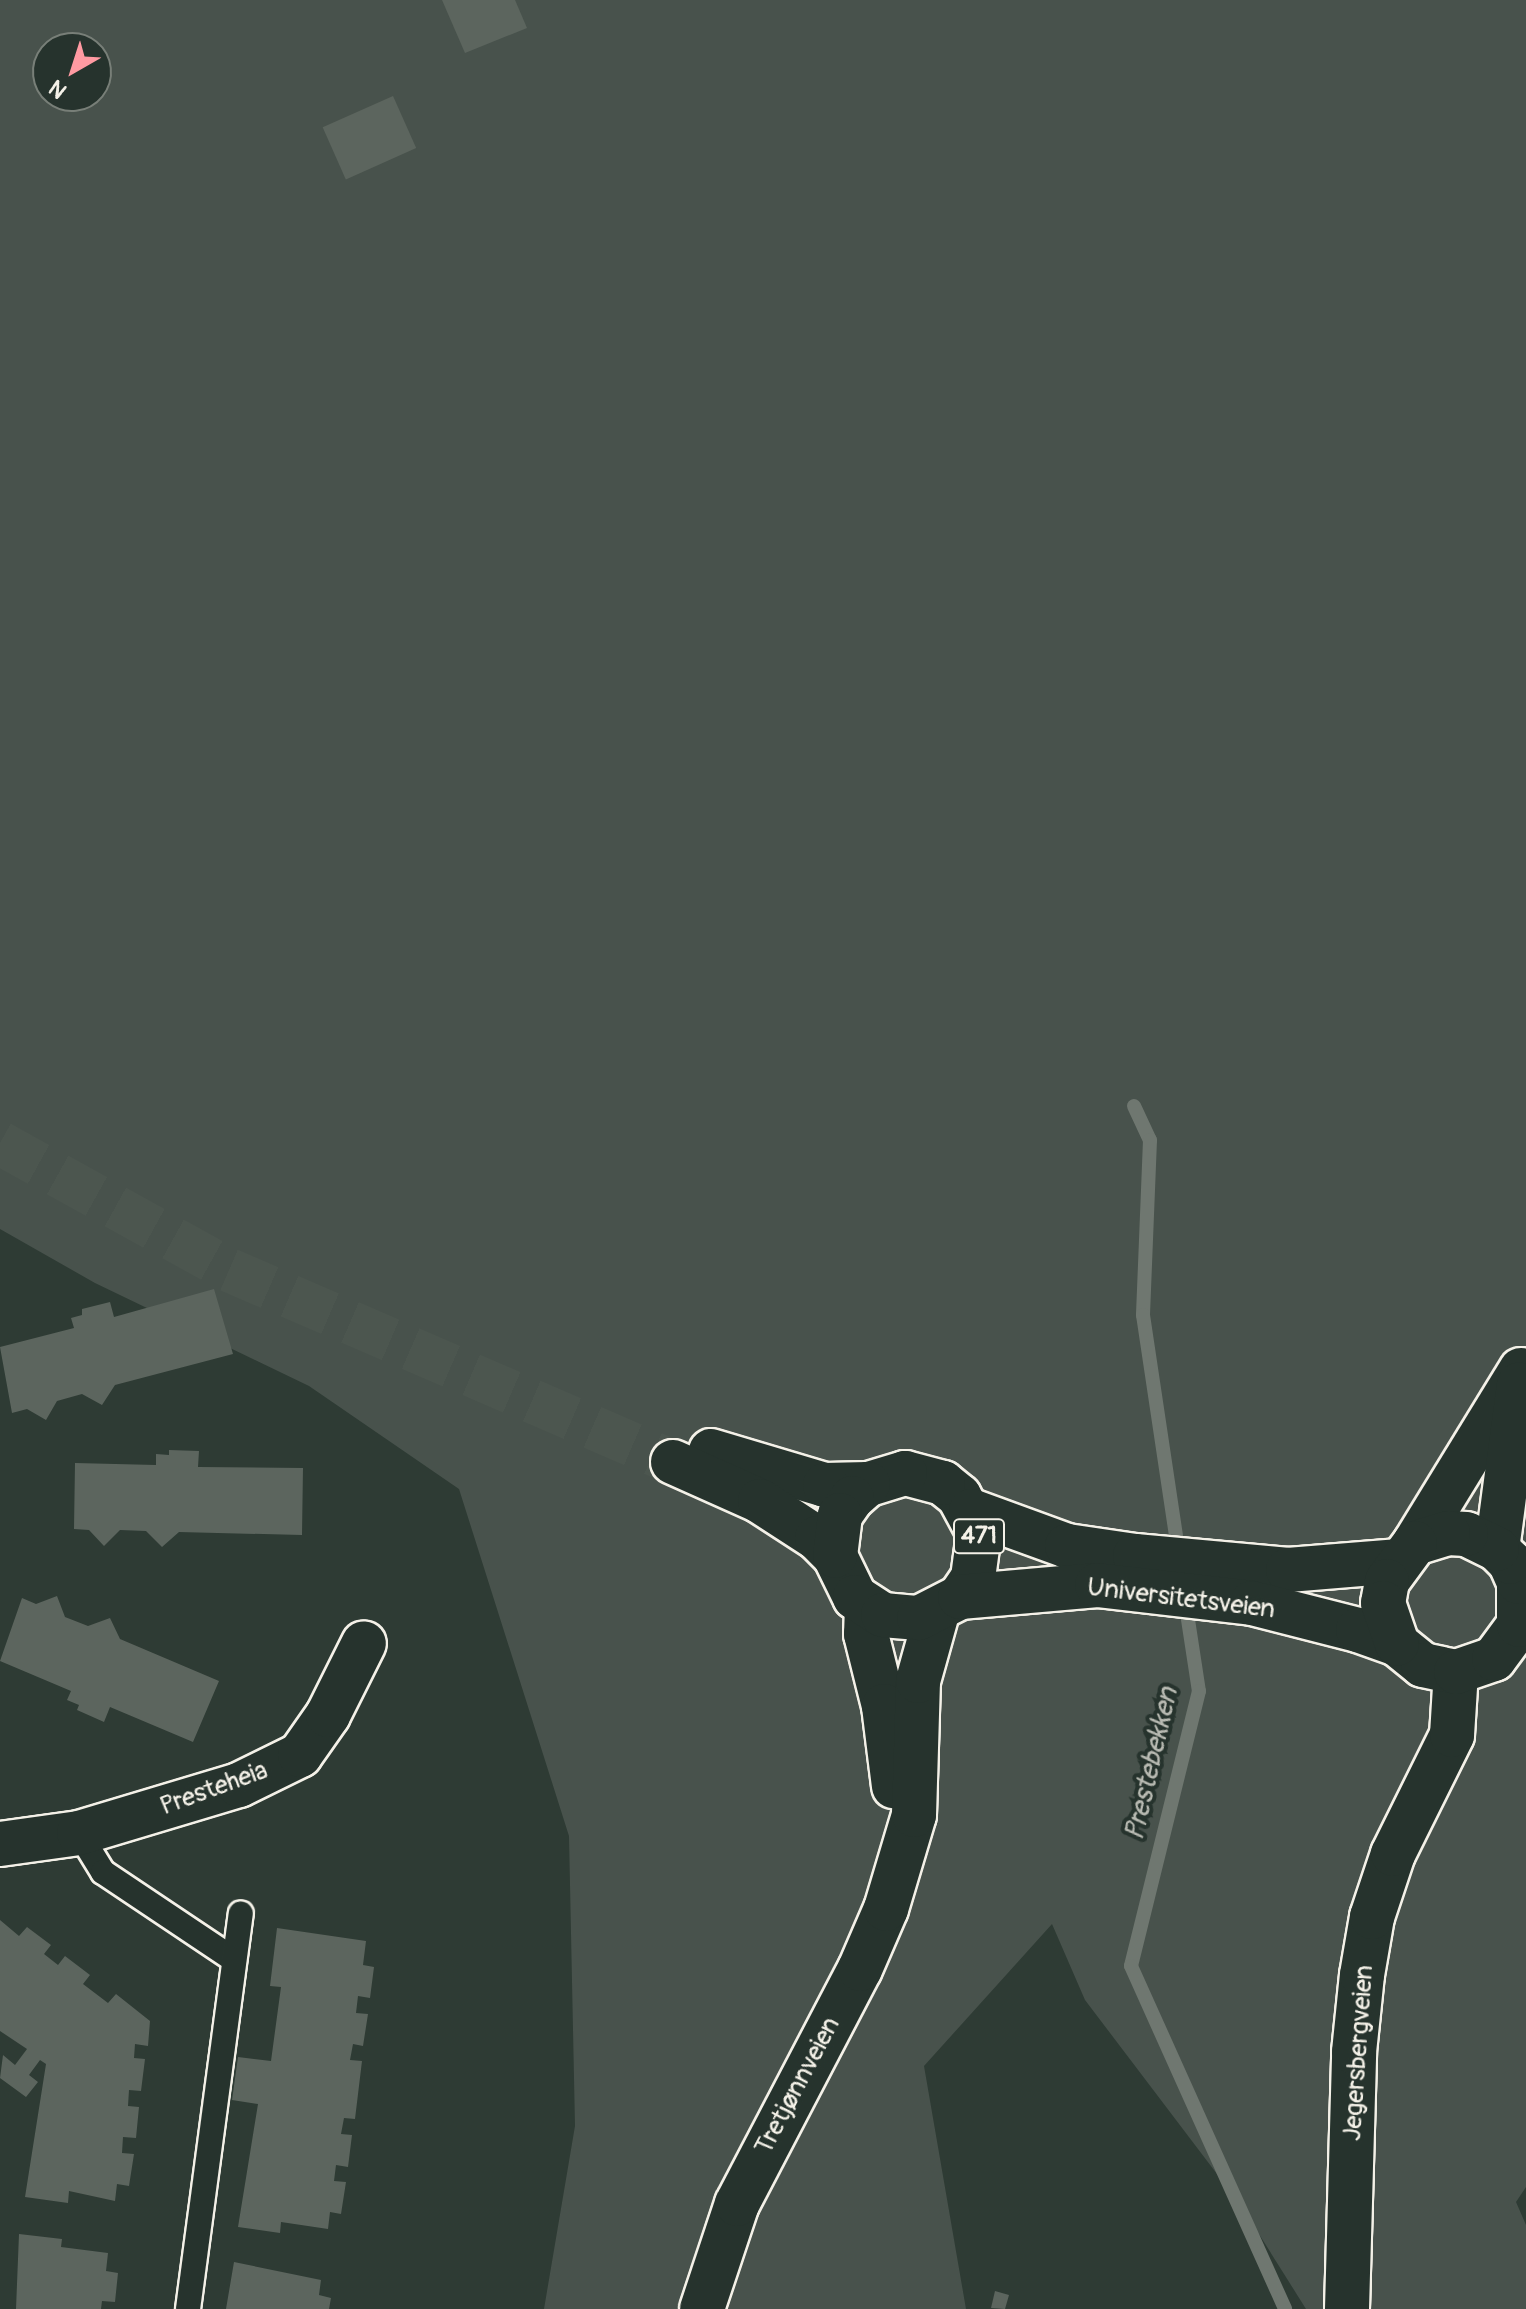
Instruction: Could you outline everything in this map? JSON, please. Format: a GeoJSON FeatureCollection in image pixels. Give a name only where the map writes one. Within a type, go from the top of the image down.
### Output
{"type":"FeatureCollection","features":[{"type":"Feature","properties":{"kind":"main road"},"geometry":{"type":"LineString","coordinates":[[1397,1644],[1383,1603],[1406,1552],[1524,1362]]}},
{"type":"Feature","properties":{"kind":"main road"},"geometry":{"type":"LineString","coordinates":[[1456,1672],[1494,1659],[1517,1641],[1523,1603],[1511,1558],[1524,1362]]}},
{"type":"Feature","properties":{"kind":"main road","name":"471"},"geometry":{"type":"LineString","coordinates":[[679,1452],[825,1485],[868,1484],[905,1473],[925,1476],[943,1483],[971,1511],[979,1556],[948,1605],[901,1619],[867,1607],[845,1585],[835,1556],[817,1538],[679,1452]]}},
{"type":"Feature","properties":{"kind":"main road"},"geometry":{"type":"LineString","coordinates":[[835,1556],[840,1515],[868,1484]]}},
{"type":"Feature","properties":{"kind":"main road","name":"Universitetsveien"},"geometry":{"type":"LineString","coordinates":[[971,1511],[1067,1546],[1238,1568],[1340,1566],[1406,1552]]}},
{"type":"Feature","properties":{"kind":"main road","name":"471"},"geometry":{"type":"LineString","coordinates":[[1406,1552],[1457,1533],[1511,1558]]}},
{"type":"Feature","properties":{"kind":"main road","name":"Universitetsveien"},"geometry":{"type":"LineString","coordinates":[[948,1605],[1017,1589],[1097,1585],[1188,1594],[1333,1623],[1397,1644]]}},
{"type":"Feature","properties":{"kind":"main road","name":"Tretjønnveien"},"geometry":{"type":"LineString","coordinates":[[702,2309],[737,2204],[860,1969],[898,1864],[917,1792],[921,1656],[948,1605]]}},
{"type":"Feature","properties":{"kind":"main road","name":"Tretjønnveien"},"geometry":{"type":"LineString","coordinates":[[867,1607],[866,1634],[893,1773],[898,1864]]}},
{"type":"Feature","properties":{"kind":"main road","name":"Presteheia"},"geometry":{"type":"LineString","coordinates":[[0,1844],[79,1833],[239,1785],[300,1755],[328,1715],[364,1643]]}},
{"type":"Feature","properties":{"kind":"main road","name":"471"},"geometry":{"type":"LineString","coordinates":[[1397,1644],[1423,1665],[1456,1672]]}},
{"type":"Feature","properties":{"kind":"main road","name":"Jegersbergveien"},"geometry":{"type":"LineString","coordinates":[[1347,2309],[1354,2052],[1362,1975],[1372,1917],[1393,1854],[1452,1735],[1456,1672]]}},
{"type":"Feature","properties":{"kind":"lane"},"geometry":{"type":"LineString","coordinates":[[79,1833],[103,1872],[233,1959]]}},
{"type":"Feature","properties":{"kind":"lane"},"geometry":{"type":"LineString","coordinates":[[188,2309],[241,1914]]}},
{"type":"Feature","properties":{"kind":"shaded area"},"geometry":{"type":"Polygon","coordinates":[[[0,0],[1526,0],[1526,2187],[1516,2202],[1526,2225],[1526,2309],[1306,2309],[1242,2207],[1085,2000],[1052,1924],[924,2066],[966,2309],[544,2309],[575,2126],[569,1836],[459,1489],[309,1386],[95,1283],[0,1229],[0,0]]]}},
{"type":"Feature","properties":{"kind":"building"},"geometry":{"type":"Polygon","coordinates":[[[442,0],[515,0],[527,28],[465,53],[442,0]]]}},
{"type":"Feature","properties":{"kind":"building"},"geometry":{"type":"Polygon","coordinates":[[[393,96],[416,148],[346,179],[323,127],[393,96]]]}},
{"type":"Feature","properties":{"kind":"building"},"geometry":{"type":"Polygon","coordinates":[[[214,1289],[233,1354],[115,1385],[102,1405],[82,1394],[57,1401],[46,1420],[27,1409],[12,1413],[0,1347],[74,1328],[71,1318],[82,1315],[82,1309],[110,1302],[114,1317],[214,1289]]]}},
{"type":"Feature","properties":{"kind":"building"},"geometry":{"type":"Polygon","coordinates":[[[169,1450],[199,1451],[198,1467],[303,1468],[302,1535],[179,1532],[162,1547],[146,1531],[120,1530],[104,1546],[89,1530],[74,1529],[75,1463],[156,1465],[156,1454],[169,1455],[169,1450]]]}},
{"type":"Feature","properties":{"kind":"building"},"geometry":{"type":"Polygon","coordinates":[[[57,1596],[65,1617],[88,1626],[110,1618],[120,1639],[219,1681],[193,1742],[110,1707],[104,1722],[77,1710],[79,1705],[67,1700],[71,1691],[0,1661],[22,1598],[36,1604],[57,1596]]]}},
{"type":"Feature","properties":{"kind":"building"},"geometry":{"type":"Polygon","coordinates":[[[0,1920],[19,1936],[27,1927],[51,1945],[44,1954],[58,1965],[65,1956],[90,1975],[83,1984],[108,2003],[116,1994],[150,2021],[148,2046],[135,2044],[134,2058],[145,2059],[141,2091],[129,2090],[128,2106],[139,2107],[136,2138],[123,2137],[122,2153],[134,2154],[129,2186],[117,2184],[115,2201],[69,2191],[68,2203],[25,2197],[46,2064],[40,2060],[29,2075],[38,2082],[26,2097],[0,2078],[3,2055],[15,2065],[27,2049],[0,2031],[0,1920]]]}},
{"type":"Feature","properties":{"kind":"building"},"geometry":{"type":"Polygon","coordinates":[[[277,1928],[366,1941],[363,1965],[374,1967],[370,1998],[358,1996],[356,2013],[368,2014],[363,2046],[353,2044],[350,2060],[362,2061],[355,2119],[344,2118],[341,2134],[352,2135],[348,2167],[336,2165],[334,2181],[346,2182],[341,2214],[330,2212],[328,2229],[281,2222],[280,2233],[238,2227],[258,2104],[232,2100],[238,2057],[271,2061],[281,1987],[270,1986],[277,1928]]]}},
{"type":"Feature","properties":{"kind":"building"},"geometry":{"type":"Polygon","coordinates":[[[19,2234],[62,2239],[61,2247],[108,2253],[106,2271],[118,2273],[115,2302],[102,2301],[101,2309],[16,2309],[19,2234]]]}},
{"type":"Feature","properties":{"kind":"building"},"geometry":{"type":"Polygon","coordinates":[[[234,2262],[321,2280],[319,2295],[331,2298],[329,2309],[226,2309],[234,2262]]]}},
{"type":"Feature","properties":{"kind":"building"},"geometry":{"type":"Polygon","coordinates":[[[995,2291],[1009,2295],[1005,2309],[991,2308],[995,2291]]]}},
{"type":"Feature","properties":{"kind":"waterway","name":"Prestebekken"},"geometry":{"type":"LineString","coordinates":[[1134,1106],[1150,1140],[1143,1315],[1179,1555]]}},
{"type":"Feature","properties":{"kind":"waterway","name":"Prestebekken"},"geometry":{"type":"LineString","coordinates":[[1185,1600],[1199,1691],[1131,1966],[1285,2309]]}},
{"type":"Feature","properties":{"kind":"tunnel"},"geometry":{"type":"LineString","coordinates":[[0,1143],[229,1270],[673,1462]]}}]}
